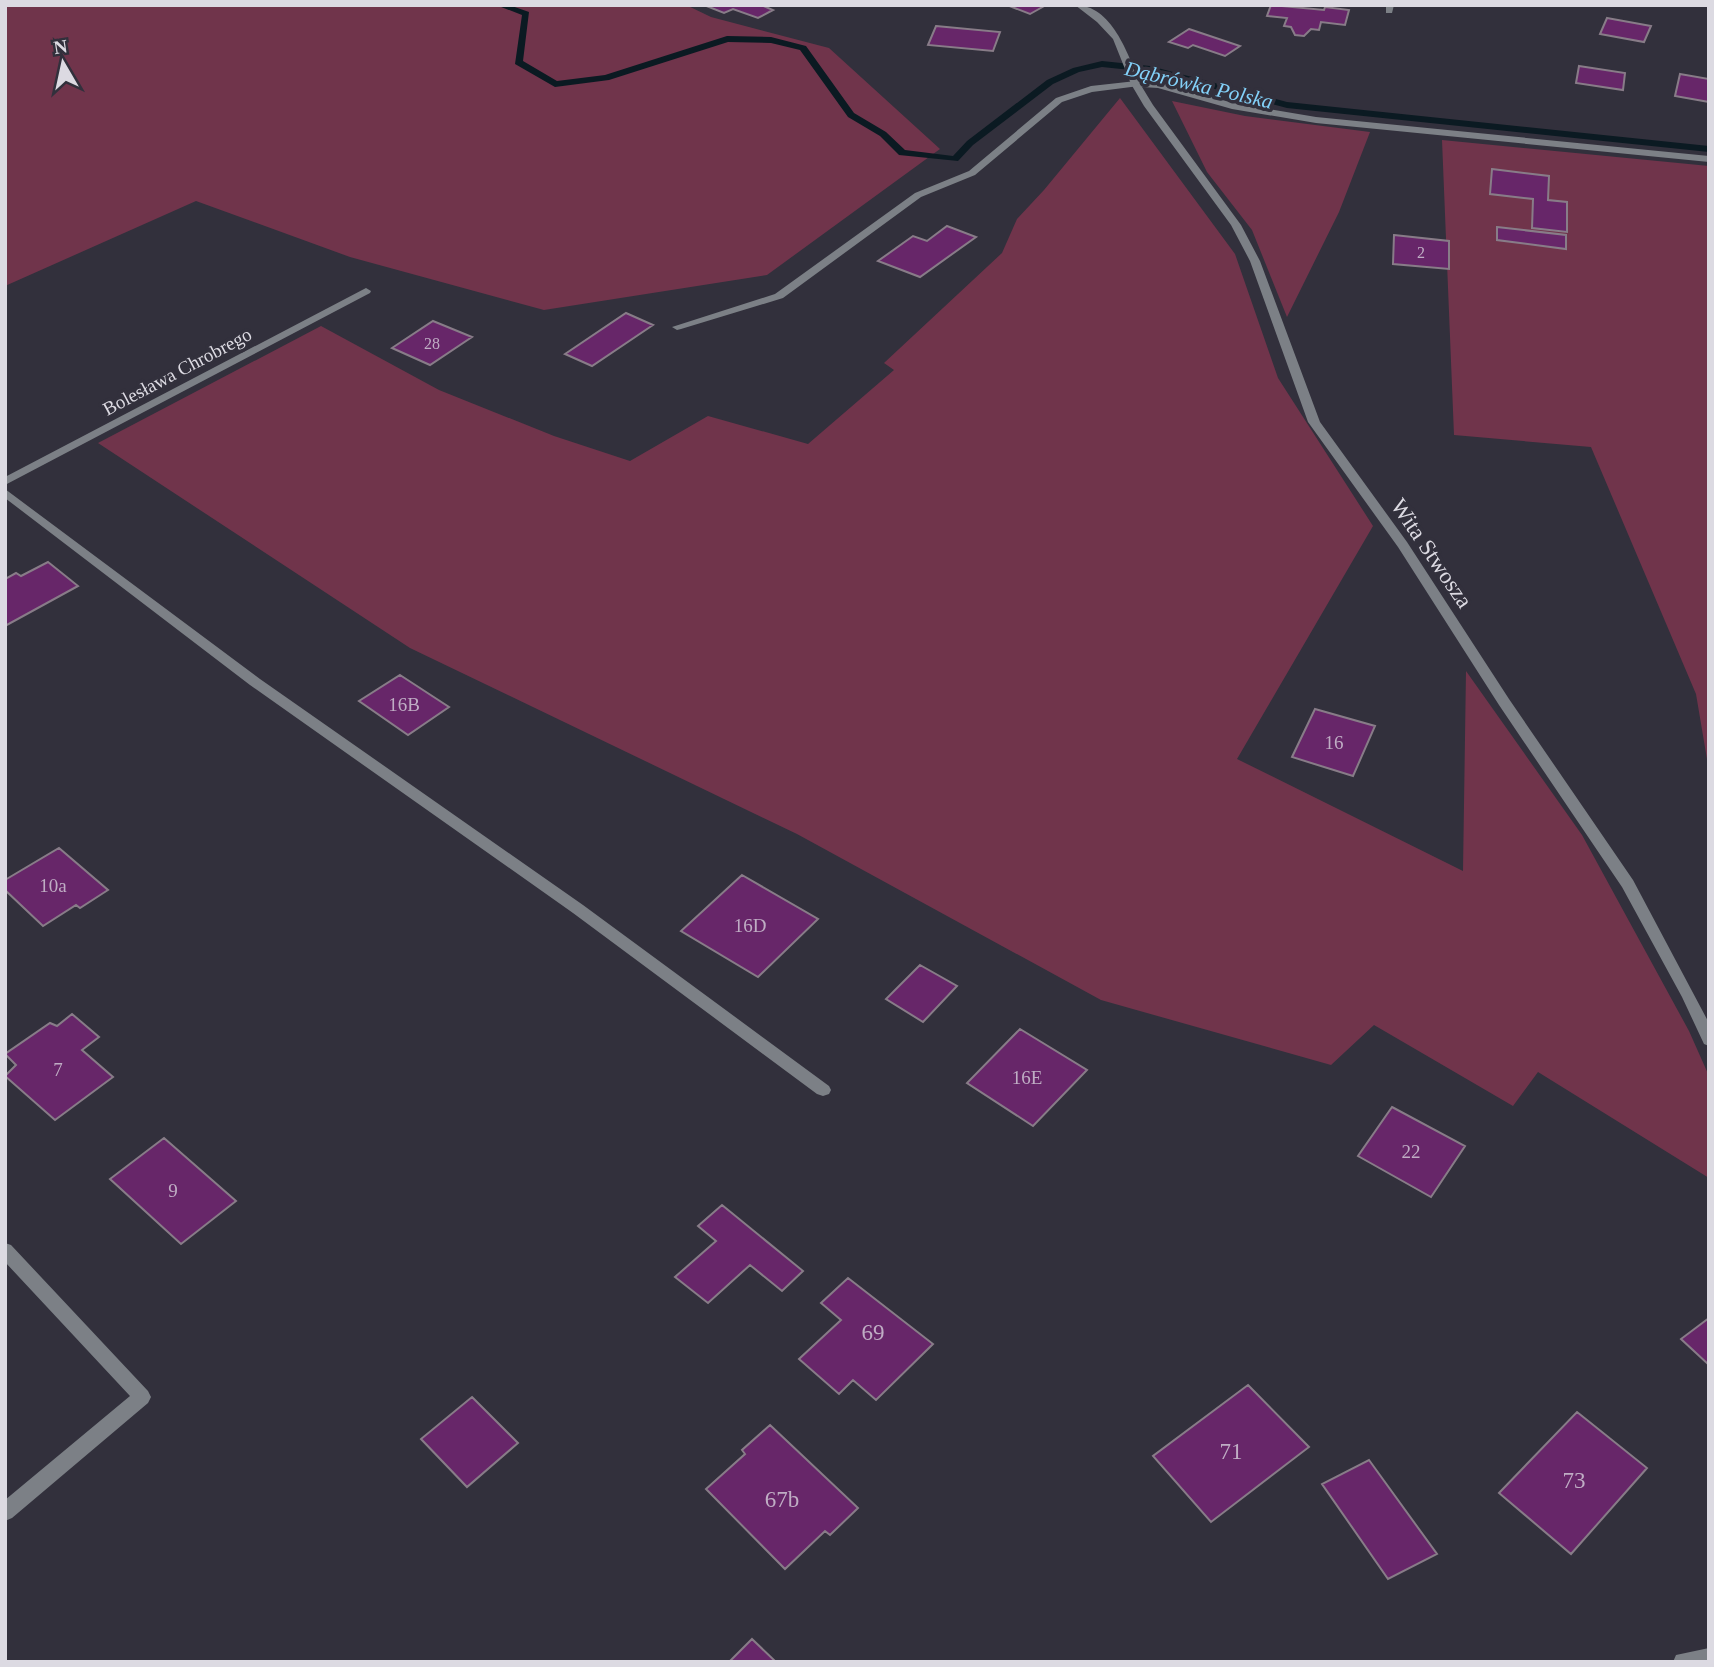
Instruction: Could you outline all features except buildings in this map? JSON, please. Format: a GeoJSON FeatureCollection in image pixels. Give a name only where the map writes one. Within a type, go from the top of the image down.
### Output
{"type":"FeatureCollection","features":[{"type":"Feature","properties":{"kind":"street","name":"Wita Stwosza"},"geometry":{"type":"LineString","coordinates":[[1079,5],[1100,20],[1117,38],[1134,78],[1177,147],[1236,225],[1255,261],[1314,422],[1403,545],[1504,702],[1628,884],[1709,1040]]}},
{"type":"Feature","properties":{"kind":"street"},"geometry":{"type":"LineString","coordinates":[[677,327],[779,296],[918,194],[972,173],[1059,100],[1134,78],[1232,106],[1316,120],[1709,159]]}},
{"type":"Feature","properties":{"kind":"street","name":"Bolesława Chrobrego"},"geometry":{"type":"LineString","coordinates":[[5,482],[366,291]]}},
{"type":"Feature","properties":{"kind":"street"},"geometry":{"type":"LineString","coordinates":[[5,492],[255,682],[578,909],[823,1090]]}},
{"type":"Feature","properties":{"kind":"street"},"geometry":{"type":"LineString","coordinates":[[5,1250],[142,1397],[5,1513]]}},
{"type":"Feature","properties":{"kind":"street"},"geometry":{"type":"LineString","coordinates":[[1683,1662],[1709,1658]]}},
{"type":"Feature","properties":{"kind":"shaded area"},"geometry":{"type":"Polygon","coordinates":[[[5,5],[686,5],[711,17],[829,48],[940,149],[767,275],[544,310],[350,257],[196,201],[5,286],[5,5]]]}},
{"type":"Feature","properties":{"kind":"shaded area"},"geometry":{"type":"Polygon","coordinates":[[[1120,98],[1235,254],[1278,378],[1373,526],[1237,759],[1463,871],[1466,671],[1582,835],[1689,1031],[1709,1076],[1709,1178],[1538,1072],[1513,1106],[1374,1025],[1331,1065],[1101,1000],[797,834],[410,648],[98,443],[321,326],[439,390],[554,436],[630,461],[708,416],[808,444],[894,370],[884,363],[1002,253],[1017,219],[1120,98]]]}},
{"type":"Feature","properties":{"kind":"shaded area"},"geometry":{"type":"Polygon","coordinates":[[[1172,101],[1245,116],[1370,132],[1339,212],[1287,317],[1252,230],[1207,172],[1172,101]]]}},
{"type":"Feature","properties":{"kind":"shaded area"},"geometry":{"type":"Polygon","coordinates":[[[1442,140],[1709,166],[1709,771],[1696,694],[1591,447],[1454,435],[1442,140]]]}},
{"type":"Feature","properties":{"kind":"waterway","name":"Dąbrówka Polska"},"geometry":{"type":"LineString","coordinates":[[500,5],[526,14],[518,62],[555,84],[606,78],[727,39],[771,40],[803,48],[851,115],[883,134],[902,153],[955,159],[970,143],[1050,82],[1076,70],[1102,64],[1150,69],[1287,105],[1709,149]]}}]}
